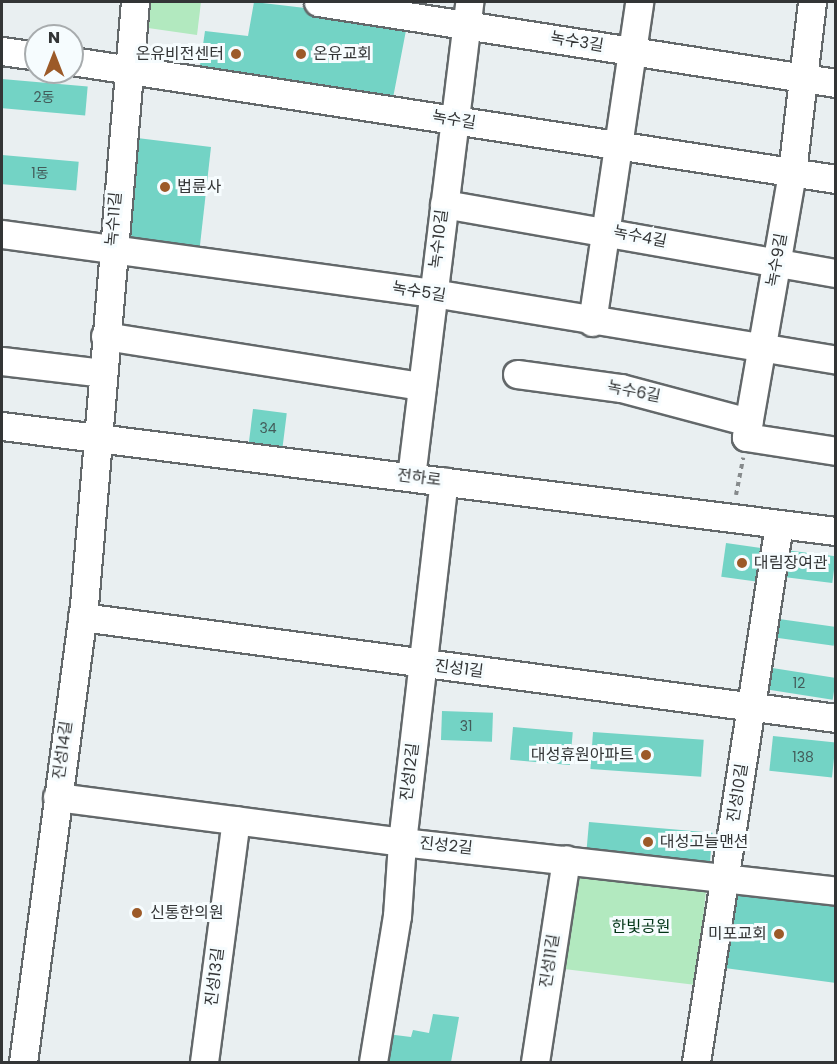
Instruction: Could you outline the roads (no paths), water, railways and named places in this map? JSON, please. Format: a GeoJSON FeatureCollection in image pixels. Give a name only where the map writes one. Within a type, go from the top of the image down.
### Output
{"type":"FeatureCollection","features":[{"type":"Feature","properties":{"kind":"street","name":"녹수11길"},"geometry":{"type":"LineString","coordinates":[[97,436],[127,69],[135,2]]}},
{"type":"Feature","properties":{"kind":"street","name":"녹수3길"},"geometry":{"type":"LineString","coordinates":[[318,2],[468,13],[632,51],[836,83]]}},
{"type":"Feature","properties":{"kind":"street"},"geometry":{"type":"LineString","coordinates":[[592,322],[639,2]]}},
{"type":"Feature","properties":{"kind":"street","name":"녹수9길"},"geometry":{"type":"LineString","coordinates":[[748,429],[792,173],[812,2]]}},
{"type":"Feature","properties":{"kind":"street","name":"녹수10길"},"geometry":{"type":"LineString","coordinates":[[411,477],[468,13]]}},
{"type":"Feature","properties":{"kind":"street"},"geometry":{"type":"LineString","coordinates":[[2,51],[24,54]]}},
{"type":"Feature","properties":{"kind":"street","name":"녹수길"},"geometry":{"type":"LineString","coordinates":[[84,63],[836,179]]}},
{"type":"Feature","properties":{"kind":"street","name":"녹수4길"},"geometry":{"type":"LineString","coordinates":[[444,204],[605,230],[776,264],[836,273]]}},
{"type":"Feature","properties":{"kind":"street","name":"녹수5길"},"geometry":{"type":"LineString","coordinates":[[2,234],[433,293],[592,322],[836,360]]}},
{"type":"Feature","properties":{"kind":"street"},"geometry":{"type":"LineString","coordinates":[[105,336],[422,386]]}},
{"type":"Feature","properties":{"kind":"street"},"geometry":{"type":"LineString","coordinates":[[2,361],[102,373]]}},
{"type":"Feature","properties":{"kind":"street","name":"녹수6길"},"geometry":{"type":"LineString","coordinates":[[517,374],[621,388],[748,429],[836,451]]}},
{"type":"Feature","properties":{"kind":"street","name":"전하로"},"geometry":{"type":"LineString","coordinates":[[2,426],[97,436],[836,531]]}},
{"type":"Feature","properties":{"kind":"street","name":"진성14길"},"geometry":{"type":"LineString","coordinates":[[23,1062],[82,617],[97,436]]}},
{"type":"Feature","properties":{"kind":"street","name":"진성12길"},"geometry":{"type":"LineString","coordinates":[[373,1062],[397,916],[402,842],[444,481]]}},
{"type":"Feature","properties":{"kind":"street","name":"진성10길"},"geometry":{"type":"LineString","coordinates":[[696,1062],[779,524]]}},
{"type":"Feature","properties":{"kind":"street","name":"진성1길"},"geometry":{"type":"LineString","coordinates":[[82,617],[836,718]]}},
{"type":"Feature","properties":{"kind":"street","name":"진성2길"},"geometry":{"type":"LineString","coordinates":[[57,797],[402,842],[726,876],[836,891]]}},
{"type":"Feature","properties":{"kind":"street","name":"진성13길"},"geometry":{"type":"LineString","coordinates":[[204,1062],[236,820]]}},
{"type":"Feature","properties":{"kind":"street","name":"진성11길"},"geometry":{"type":"LineString","coordinates":[[535,1062],[566,859]]}},
{"type":"Feature","properties":{"kind":"place","name":"온유비전센터"},"geometry":{"type":"Point","coordinates":[236,54]}},
{"type":"Feature","properties":{"kind":"place","name":"온유교회"},"geometry":{"type":"Point","coordinates":[301,54]}},
{"type":"Feature","properties":{"kind":"place","name":"법륜사"},"geometry":{"type":"Point","coordinates":[165,187]}},
{"type":"Feature","properties":{"kind":"place","name":"대림장여관"},"geometry":{"type":"Point","coordinates":[742,563]}},
{"type":"Feature","properties":{"kind":"place","name":"대성휴원아파트"},"geometry":{"type":"Point","coordinates":[646,755]}},
{"type":"Feature","properties":{"kind":"place","name":"대성고늘맨션"},"geometry":{"type":"Point","coordinates":[648,842]}},
{"type":"Feature","properties":{"kind":"place","name":"신통한의원"},"geometry":{"type":"Point","coordinates":[137,913]}},
{"type":"Feature","properties":{"kind":"place","name":"미포교회"},"geometry":{"type":"Point","coordinates":[779,934]}},
{"type":"Feature","properties":{"kind":"park label","name":"한빛공원"},"geometry":{"type":"Point","coordinates":[641,927]}}]}
